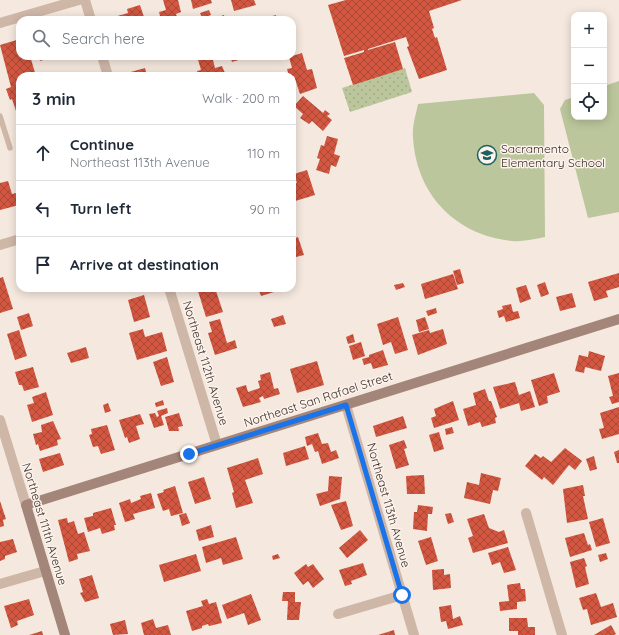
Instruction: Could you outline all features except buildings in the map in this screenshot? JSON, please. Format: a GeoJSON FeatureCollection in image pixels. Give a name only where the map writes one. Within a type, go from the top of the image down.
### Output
{"type":"FeatureCollection","features":[{"type":"Feature","properties":{"kind":"street"},"geometry":{"type":"LineString","coordinates":[[24,16],[79,0]]}},
{"type":"Feature","properties":{"kind":"street"},"geometry":{"type":"LineString","coordinates":[[85,0],[90,16]]}},
{"type":"Feature","properties":{"kind":"street"},"geometry":{"type":"LineString","coordinates":[[0,23],[16,18]]}},
{"type":"Feature","properties":{"kind":"street"},"geometry":{"type":"LineString","coordinates":[[103,60],[107,72]]}},
{"type":"Feature","properties":{"kind":"street"},"geometry":{"type":"LineString","coordinates":[[0,246],[16,241]]}},
{"type":"Feature","properties":{"kind":"street","name":"Northeast 112th Avenue"},"geometry":{"type":"LineString","coordinates":[[170,292],[217,445]]}},
{"type":"Feature","properties":{"kind":"street","name":"Northeast San Rafael Street"},"geometry":{"type":"LineString","coordinates":[[26,505],[619,319]]}},
{"type":"Feature","properties":{"kind":"street","name":"Northeast 113th Avenue"},"geometry":{"type":"LineString","coordinates":[[346,405],[414,635]]}},
{"type":"Feature","properties":{"kind":"street","name":"Northeast 111th Avenue"},"geometry":{"type":"LineString","coordinates":[[0,420],[3,440],[26,505],[65,635]]}},
{"type":"Feature","properties":{"kind":"street"},"geometry":{"type":"LineString","coordinates":[[526,513],[562,635]]}},
{"type":"Feature","properties":{"kind":"street"},"geometry":{"type":"LineString","coordinates":[[0,584],[46,571]]}},
{"type":"Feature","properties":{"kind":"street"},"geometry":{"type":"LineString","coordinates":[[338,614],[402,595]]}},
{"type":"Feature","properties":{"kind":"lane"},"geometry":{"type":"LineString","coordinates":[[0,116],[10,148]]}},
{"type":"Feature","properties":{"kind":"green space"},"geometry":{"type":"Polygon","coordinates":[[[405,68],[412,92],[350,112],[342,88],[405,68]]]}},
{"type":"Feature","properties":{"kind":"green space"},"geometry":{"type":"Polygon","coordinates":[[[619,81],[619,212],[588,218],[560,109],[565,100],[571,98],[571,120],[607,120],[607,85],[619,81]]]}},
{"type":"Feature","properties":{"kind":"green space"},"geometry":{"type":"Polygon","coordinates":[[[534,93],[544,105],[545,237],[512,241],[492,237],[473,230],[456,220],[442,208],[431,193],[422,176],[416,158],[413,133],[418,104],[534,93]]]}},
{"type":"Feature","properties":{"kind":"place","name":"Sacramento Elementary School"},"geometry":{"type":"Point","coordinates":[487,155]}},
{"type":"Feature","properties":{"kind":"route"},"geometry":{"type":"LineString","coordinates":[[189,454],[346,405],[402,595]]}}]}
